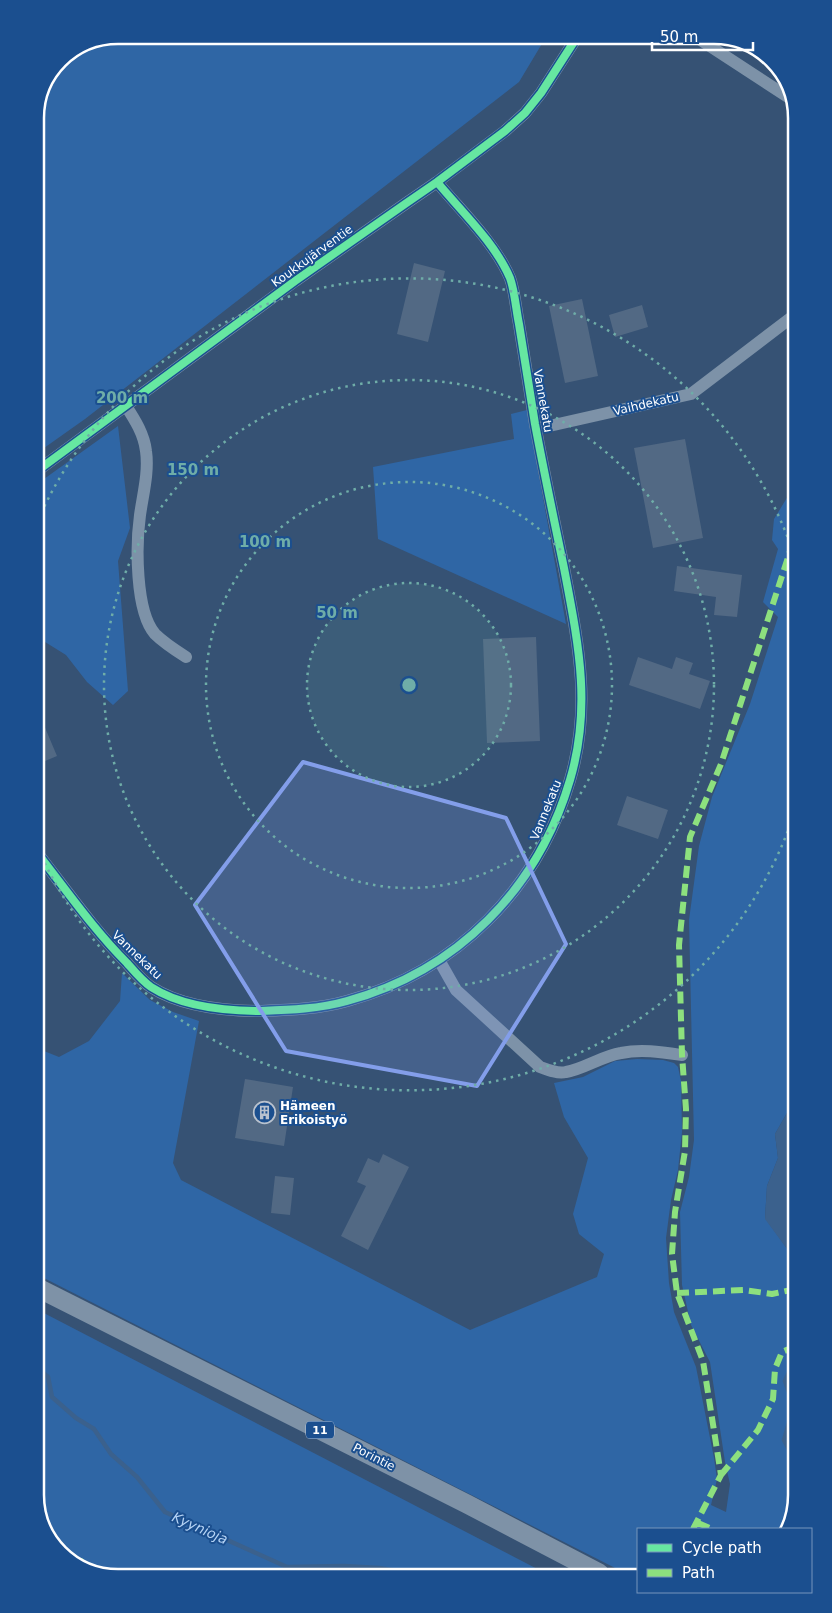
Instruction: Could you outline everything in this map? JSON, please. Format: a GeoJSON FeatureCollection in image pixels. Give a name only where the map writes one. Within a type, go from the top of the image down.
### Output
{"type":"FeatureCollection","features":[{"type":"Feature","properties":{"kind":"highway","name":"Porintie"},"geometry":{"type":"LineString","coordinates":[[44,1292],[467,1504],[590,1569]]}},
{"type":"Feature","properties":{"kind":"street","name":"Koukkujärventie"},"geometry":{"type":"LineString","coordinates":[[44,466],[295,281],[437,182],[499,136],[525,113],[541,93],[572,44]]}},
{"type":"Feature","properties":{"kind":"street"},"geometry":{"type":"LineString","coordinates":[[705,44],[784,95]]}},
{"type":"Feature","properties":{"kind":"street","name":"Vannekatu"},"geometry":{"type":"LineString","coordinates":[[44,862],[105,941],[148,985],[175,999],[208,1007],[246,1011],[293,1010],[344,1002],[390,987],[439,960],[476,931],[511,896],[542,850],[570,780],[580,740],[582,682],[575,631],[536,429],[512,283],[494,251],[437,182]]}},
{"type":"Feature","properties":{"kind":"street","name":"Vaihdekatu"},"geometry":{"type":"LineString","coordinates":[[536,429],[691,394],[788,320]]}},
{"type":"Feature","properties":{"kind":"street"},"geometry":{"type":"LineString","coordinates":[[126,406],[139,426],[146,450],[146,475],[137,534],[138,579],[144,614],[154,633],[186,657]]}},
{"type":"Feature","properties":{"kind":"street"},"geometry":{"type":"LineString","coordinates":[[439,960],[456,990],[540,1067],[550,1071],[566,1072],[620,1053],[645,1050],[682,1055]]}},
{"type":"Feature","properties":{"kind":"highlighted area"},"geometry":{"type":"Polygon","coordinates":[[[303,762],[506,818],[566,944],[477,1086],[286,1051],[195,905],[303,762]]]}},
{"type":"Feature","properties":{"kind":"shaded area"},"geometry":{"type":"Polygon","coordinates":[[[118,44],[542,44],[519,82],[85,419],[44,448],[44,113],[49,90],[56,77],[77,56],[90,49],[118,44]]]}},
{"type":"Feature","properties":{"kind":"shaded area"},"geometry":{"type":"Polygon","coordinates":[[[527,410],[566,624],[378,539],[373,467],[514,439],[511,414],[527,410]]]}},
{"type":"Feature","properties":{"kind":"shaded area"},"geometry":{"type":"Polygon","coordinates":[[[118,426],[130,528],[118,561],[128,691],[113,705],[87,682],[66,655],[44,641],[44,479],[118,426]]]}},
{"type":"Feature","properties":{"kind":"shaded area"},"geometry":{"type":"Polygon","coordinates":[[[788,496],[788,1111],[775,1134],[778,1158],[767,1186],[765,1218],[788,1250],[788,1505],[780,1528],[637,1528],[637,1569],[617,1569],[44,1278],[44,1051],[59,1057],[89,1041],[120,1001],[122,973],[150,1000],[173,1012],[199,1021],[173,1163],[181,1180],[470,1330],[597,1277],[604,1254],[579,1234],[573,1214],[588,1158],[564,1117],[554,1083],[583,1077],[615,1061],[637,1059],[663,1060],[674,1063],[678,1067],[681,1081],[682,1132],[678,1170],[671,1200],[666,1238],[669,1283],[674,1312],[696,1367],[714,1458],[717,1479],[711,1505],[726,1512],[730,1484],[710,1362],[691,1325],[682,1285],[680,1212],[689,1177],[694,1140],[689,920],[699,846],[712,797],[750,704],[778,617],[763,602],[778,549],[772,540],[774,519],[788,496]]]}},
{"type":"Feature","properties":{"kind":"shaded area"},"geometry":{"type":"Polygon","coordinates":[[[788,1111],[788,1250],[765,1219],[767,1186],[778,1158],[775,1134],[788,1111]]]}},
{"type":"Feature","properties":{"kind":"shaded area"},"geometry":{"type":"Polygon","coordinates":[[[44,1313],[537,1569],[113,1569],[85,1562],[62,1544],[49,1523],[45,1509],[44,1313]]]}},
{"type":"Feature","properties":{"kind":"building"},"geometry":{"type":"Polygon","coordinates":[[[414,263],[445,271],[428,342],[397,334],[414,263]]]}},
{"type":"Feature","properties":{"kind":"building"},"geometry":{"type":"Polygon","coordinates":[[[582,299],[598,376],[565,383],[549,306],[582,299]]]}},
{"type":"Feature","properties":{"kind":"building"},"geometry":{"type":"Polygon","coordinates":[[[642,305],[648,327],[615,337],[609,315],[642,305]]]}},
{"type":"Feature","properties":{"kind":"building"},"geometry":{"type":"Polygon","coordinates":[[[685,439],[703,538],[653,548],[634,448],[685,439]]]}},
{"type":"Feature","properties":{"kind":"building"},"geometry":{"type":"Polygon","coordinates":[[[677,566],[742,575],[737,617],[714,615],[716,597],[674,591],[677,566]]]}},
{"type":"Feature","properties":{"kind":"building"},"geometry":{"type":"Polygon","coordinates":[[[536,637],[540,741],[487,743],[483,639],[536,637]]]}},
{"type":"Feature","properties":{"kind":"building"},"geometry":{"type":"Polygon","coordinates":[[[638,657],[672,669],[676,657],[693,663],[689,674],[710,681],[700,709],[629,685],[638,657]]]}},
{"type":"Feature","properties":{"kind":"building"},"geometry":{"type":"Polygon","coordinates":[[[44,725],[57,756],[44,761],[44,725]]]}},
{"type":"Feature","properties":{"kind":"building"},"geometry":{"type":"Polygon","coordinates":[[[627,796],[668,810],[658,839],[617,825],[627,796]]]}},
{"type":"Feature","properties":{"kind":"building","name":"Hämeen Erikoistyö"},"geometry":{"type":"Polygon","coordinates":[[[245,1079],[293,1087],[284,1146],[235,1138],[245,1079]]]}},
{"type":"Feature","properties":{"kind":"building"},"geometry":{"type":"Polygon","coordinates":[[[383,1154],[409,1167],[368,1250],[341,1236],[366,1186],[357,1182],[368,1158],[379,1163],[383,1154]]]}},
{"type":"Feature","properties":{"kind":"building"},"geometry":{"type":"Polygon","coordinates":[[[275,1176],[294,1178],[290,1215],[271,1213],[275,1176]]]}},
{"type":"Feature","properties":{"kind":"waterway","name":"Kyynioja"},"geometry":{"type":"LineString","coordinates":[[44,1374],[48,1377],[52,1397],[76,1418],[94,1429],[111,1454],[137,1477],[165,1512],[287,1567],[344,1566],[385,1569]]}},
{"type":"Feature","properties":{"kind":"waterway","name":"Kyynioja"},"geometry":{"type":"LineString","coordinates":[[788,1375],[785,1381],[788,1389]]}},
{"type":"Feature","properties":{"kind":"waterway","name":"Kyynioja"},"geometry":{"type":"LineString","coordinates":[[788,1426],[784,1440],[788,1448]]}},
{"type":"Feature","properties":{"kind":"marked path"},"geometry":{"type":"LineString","coordinates":[[694,1528],[721,1475],[703,1361],[677,1293],[672,1254],[675,1212],[685,1151],[686,1109],[682,1055],[679,945],[690,837],[721,764],[788,557]]}},
{"type":"Feature","properties":{"kind":"marked path"},"geometry":{"type":"LineString","coordinates":[[677,1293],[744,1290],[772,1294],[788,1291]]}},
{"type":"Feature","properties":{"kind":"marked path"},"geometry":{"type":"LineString","coordinates":[[721,1475],[758,1430],[773,1399],[775,1369],[782,1352],[788,1349]]}},
{"type":"Feature","properties":{"kind":"marked path"},"geometry":{"type":"LineString","coordinates":[[698,1523],[710,1528]]}},
{"type":"Feature","properties":{"kind":"cycle path"},"geometry":{"type":"LineString","coordinates":[[44,466],[295,281],[437,182],[505,131],[525,113],[541,93],[572,44]]}},
{"type":"Feature","properties":{"kind":"cycle path"},"geometry":{"type":"LineString","coordinates":[[44,862],[103,937],[138,976],[151,987],[163,994],[190,1003],[218,1009],[261,1011],[293,1010],[336,1004],[387,987],[424,969],[457,947],[488,920],[514,890],[537,856],[556,820],[577,753],[581,700],[578,648],[535,424],[512,283],[496,252],[437,182]]}},
{"type":"Feature","properties":{"kind":"place","name":"Hämeen Erikoistyö"},"geometry":{"type":"Point","coordinates":[264,1113]}}]}
